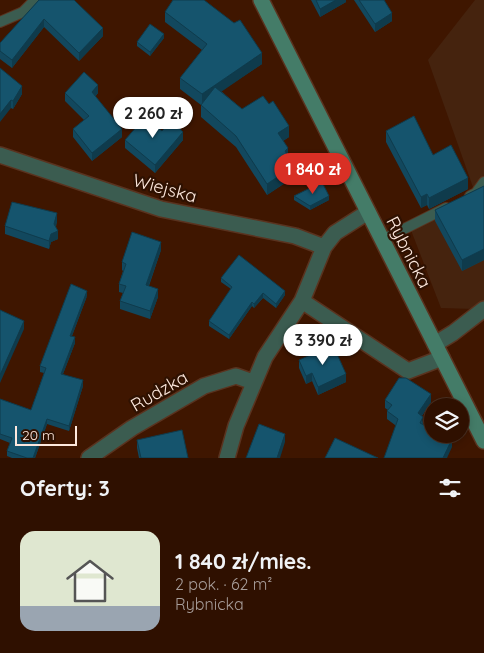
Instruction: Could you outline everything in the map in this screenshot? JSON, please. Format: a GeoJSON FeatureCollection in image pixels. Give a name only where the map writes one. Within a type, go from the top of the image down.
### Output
{"type":"FeatureCollection","features":[{"type":"Feature","properties":{"kind":"street","name":"Rybnicka"},"geometry":{"type":"LineString","coordinates":[[261,0],[484,441]]}},
{"type":"Feature","properties":{"kind":"street","name":"Wiejska"},"geometry":{"type":"LineString","coordinates":[[0,155],[161,209],[295,236],[324,247]]}},
{"type":"Feature","properties":{"kind":"street"},"geometry":{"type":"LineString","coordinates":[[227,458],[236,426],[254,382],[272,345],[302,301],[324,247],[335,233],[368,212]]}},
{"type":"Feature","properties":{"kind":"street"},"geometry":{"type":"LineString","coordinates":[[302,301],[408,371],[442,358]]}},
{"type":"Feature","properties":{"kind":"street"},"geometry":{"type":"LineString","coordinates":[[435,344],[453,333],[484,308]]}},
{"type":"Feature","properties":{"kind":"street","name":"Rudzka"},"geometry":{"type":"LineString","coordinates":[[89,458],[132,428],[204,386],[230,376],[240,376],[254,382]]}},
{"type":"Feature","properties":{"kind":"lane"},"geometry":{"type":"LineString","coordinates":[[0,22],[23,12],[35,0]]}},
{"type":"Feature","properties":{"kind":"lane"},"geometry":{"type":"LineString","coordinates":[[382,240],[476,193],[484,182]]}},
{"type":"Feature","properties":{"kind":"shaded area"},"geometry":{"type":"Polygon","coordinates":[[[475,0],[484,0],[484,301],[475,309],[441,308],[409,225],[474,190],[428,60],[475,0]]]}},
{"type":"Feature","properties":{"kind":"building"},"geometry":{"type":"Polygon","coordinates":[[[39,0],[74,0],[103,28],[79,53],[44,19],[12,60],[0,51],[0,43],[39,0]]]}},
{"type":"Feature","properties":{"kind":"building"},"geometry":{"type":"Polygon","coordinates":[[[173,0],[204,0],[234,23],[240,20],[262,53],[202,94],[180,78],[207,44],[165,12],[173,0]]]}},
{"type":"Feature","properties":{"kind":"building"},"geometry":{"type":"Polygon","coordinates":[[[316,0],[336,0],[320,9],[316,0]]]}},
{"type":"Feature","properties":{"kind":"building"},"geometry":{"type":"Polygon","coordinates":[[[359,0],[384,0],[392,13],[375,24],[359,0]]]}},
{"type":"Feature","properties":{"kind":"building"},"geometry":{"type":"Polygon","coordinates":[[[150,24],[164,34],[150,52],[137,42],[150,24]]]}},
{"type":"Feature","properties":{"kind":"building"},"geometry":{"type":"Polygon","coordinates":[[[0,68],[22,86],[13,101],[11,100],[0,114],[0,68]]]}},
{"type":"Feature","properties":{"kind":"building"},"geometry":{"type":"Polygon","coordinates":[[[84,72],[98,85],[92,92],[122,129],[92,153],[73,129],[89,116],[65,93],[84,72]]]}},
{"type":"Feature","properties":{"kind":"building"},"geometry":{"type":"Polygon","coordinates":[[[215,87],[242,109],[263,96],[269,104],[273,101],[289,126],[278,133],[288,148],[285,151],[294,166],[267,184],[236,136],[201,105],[215,87]]]}},
{"type":"Feature","properties":{"kind":"building"},"geometry":{"type":"Polygon","coordinates":[[[414,116],[433,155],[451,145],[468,178],[429,198],[427,194],[421,197],[386,131],[414,116]]]}},
{"type":"Feature","properties":{"kind":"building"},"geometry":{"type":"Polygon","coordinates":[[[145,117],[162,131],[171,121],[183,132],[155,165],[125,140],[145,117]]]}},
{"type":"Feature","properties":{"kind":"building"},"geometry":{"type":"Polygon","coordinates":[[[322,182],[329,196],[310,206],[294,196],[322,182]]]}},
{"type":"Feature","properties":{"kind":"building"},"geometry":{"type":"Polygon","coordinates":[[[484,186],[484,249],[462,260],[435,210],[484,186]]]}},
{"type":"Feature","properties":{"kind":"building"},"geometry":{"type":"Polygon","coordinates":[[[12,202],[57,213],[54,224],[58,231],[51,234],[49,241],[5,226],[12,202]]]}},
{"type":"Feature","properties":{"kind":"building"},"geometry":{"type":"Polygon","coordinates":[[[132,232],[161,242],[146,285],[158,289],[150,311],[120,301],[126,286],[119,284],[126,264],[122,262],[132,232]]]}},
{"type":"Feature","properties":{"kind":"building"},"geometry":{"type":"Polygon","coordinates":[[[239,255],[285,291],[276,304],[263,293],[254,304],[252,302],[229,335],[209,321],[232,287],[221,278],[239,255]]]}},
{"type":"Feature","properties":{"kind":"building"},"geometry":{"type":"Polygon","coordinates":[[[71,284],[87,291],[70,336],[75,337],[61,374],[83,380],[69,426],[47,419],[33,458],[27,458],[7,451],[12,438],[0,434],[0,399],[31,410],[46,368],[40,366],[71,284]]]}},
{"type":"Feature","properties":{"kind":"building"},"geometry":{"type":"Polygon","coordinates":[[[0,310],[24,321],[0,375],[0,310]]]}},
{"type":"Feature","properties":{"kind":"building"},"geometry":{"type":"Polygon","coordinates":[[[333,345],[346,374],[318,387],[312,373],[306,376],[299,360],[333,345]]]}},
{"type":"Feature","properties":{"kind":"building"},"geometry":{"type":"Polygon","coordinates":[[[399,378],[406,378],[431,394],[428,398],[424,398],[424,404],[418,413],[423,417],[420,423],[424,425],[424,443],[450,443],[443,458],[384,458],[398,419],[387,411],[392,405],[385,400],[399,378]]]}},
{"type":"Feature","properties":{"kind":"building"},"geometry":{"type":"Polygon","coordinates":[[[259,424],[285,434],[277,458],[246,458],[259,424]]]}},
{"type":"Feature","properties":{"kind":"building"},"geometry":{"type":"Polygon","coordinates":[[[182,430],[188,458],[141,458],[137,440],[182,430]]]}},
{"type":"Feature","properties":{"kind":"building"},"geometry":{"type":"Polygon","coordinates":[[[335,438],[378,458],[325,458],[335,438]]]}}]}
